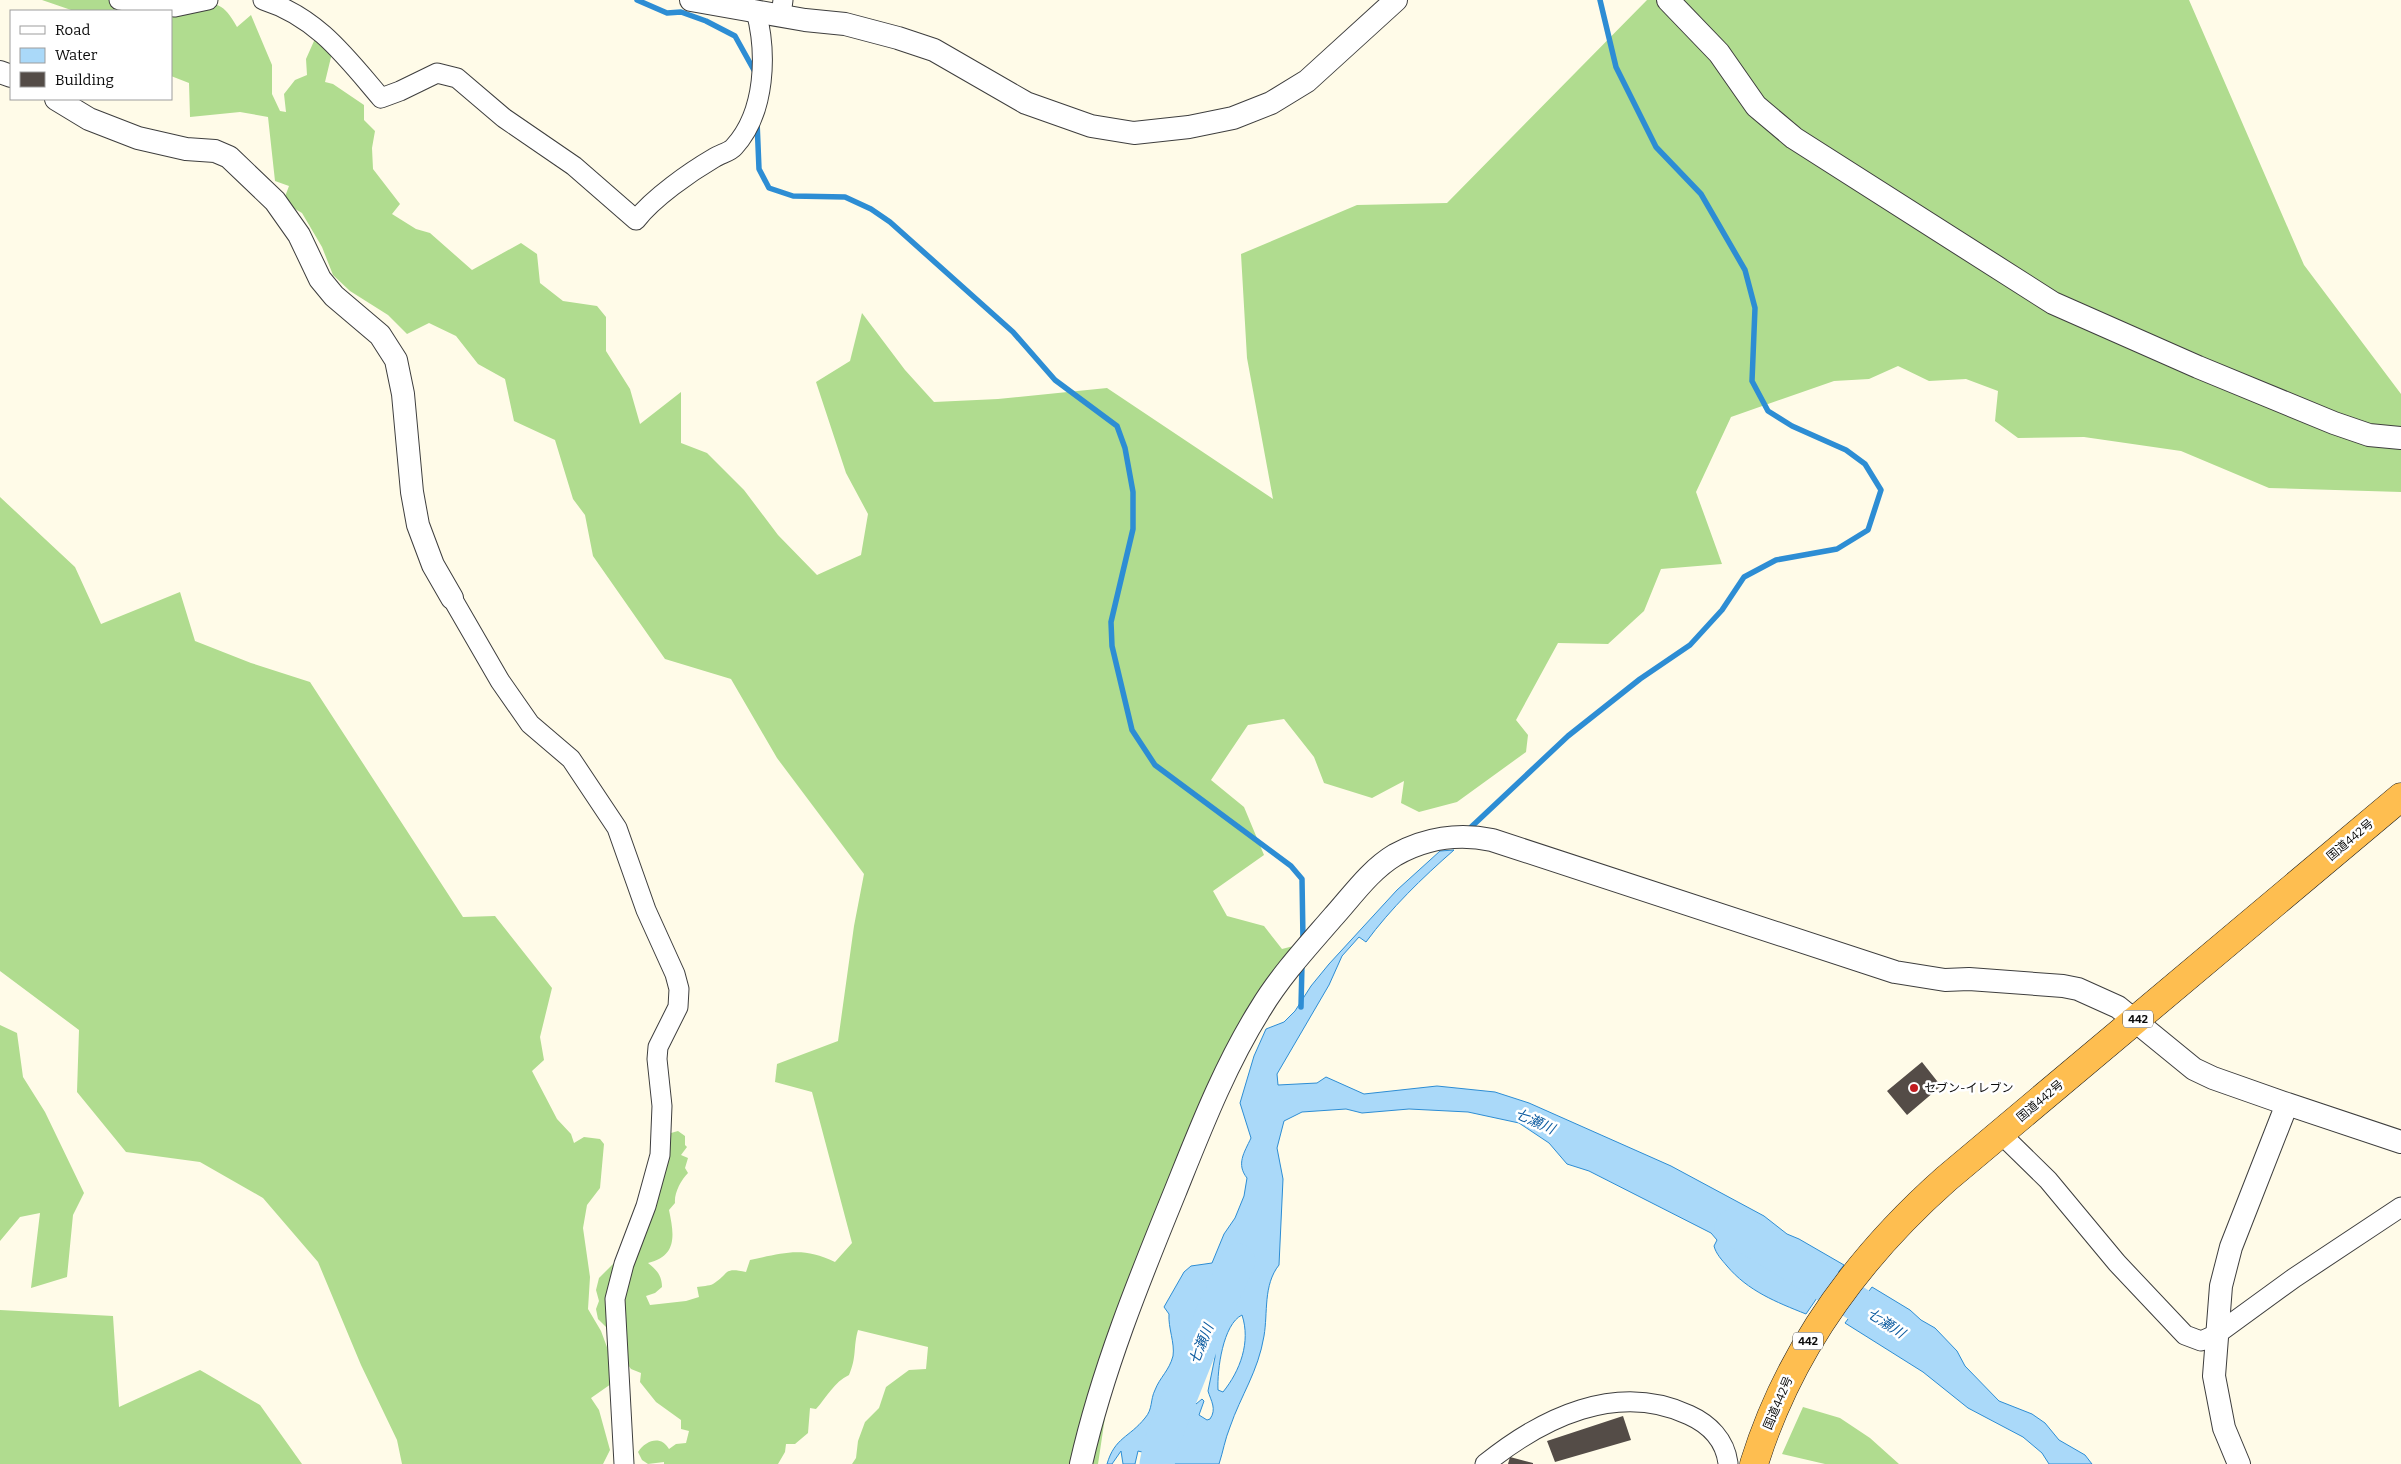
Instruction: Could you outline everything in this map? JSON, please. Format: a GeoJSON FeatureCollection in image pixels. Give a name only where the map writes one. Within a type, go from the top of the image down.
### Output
{"type":"FeatureCollection","features":[{"type":"Feature","properties":{"kind":"highway","name":"国道442号"},"geometry":{"type":"LineString","coordinates":[[1740,1461],[1779,1397],[1812,1334],[1836,1299],[1880,1245],[1926,1197],[2401,797]]}},
{"type":"Feature","properties":{"kind":"street"},"geometry":{"type":"LineString","coordinates":[[119,0],[176,7],[208,0]]}},
{"type":"Feature","properties":{"kind":"street"},"geometry":{"type":"LineString","coordinates":[[263,0],[281,6],[295,14],[333,42],[381,98],[437,73],[444,73],[457,78],[504,118],[574,166],[636,220],[647,206],[714,158],[734,148],[752,117],[760,88],[763,61],[761,28],[756,11]]}},
{"type":"Feature","properties":{"kind":"street"},"geometry":{"type":"LineString","coordinates":[[691,0],[756,11],[782,8],[898,38],[934,50],[1026,103],[1091,126],[1134,133],[1189,127],[1233,118],[1271,103],[1307,81],[1396,0]]}},
{"type":"Feature","properties":{"kind":"street"},"geometry":{"type":"LineString","coordinates":[[1670,2],[1719,53],[1756,106],[1794,138],[2053,303],[2198,367],[2334,423],[2369,434],[2401,438]]}},
{"type":"Feature","properties":{"kind":"street"},"geometry":{"type":"LineString","coordinates":[[58,100],[89,119],[138,138],[186,149],[215,151],[229,157],[275,201],[299,235],[320,279],[334,296],[380,336],[396,360],[403,394],[412,492],[418,525],[433,565],[500,681],[530,724],[571,759],[617,828],[646,910],[675,974],[679,989],[678,1007],[658,1047],[657,1059],[662,1106],[660,1155],[646,1206],[624,1264],[615,1299],[624,1464]]}},
{"type":"Feature","properties":{"kind":"street"},"geometry":{"type":"LineString","coordinates":[[1080,1464],[1101,1392],[1155,1243],[1224,1076],[1248,1028],[1284,976],[1361,886],[1382,865],[1410,848],[1449,838],[1470,837],[1492,840],[1894,972],[1945,980],[1968,978],[2070,988],[2118,1007],[2194,1069],[2213,1078],[2401,1142]]}},
{"type":"Feature","properties":{"kind":"street"},"geometry":{"type":"LineString","coordinates":[[2239,1464],[2224,1428],[2214,1376],[2221,1286],[2231,1247],[2287,1104]]}},
{"type":"Feature","properties":{"kind":"street"},"geometry":{"type":"LineString","coordinates":[[2001,1134],[2048,1180],[2117,1262],[2185,1335],[2202,1341],[2216,1334],[2294,1278],[2401,1207]]}},
{"type":"Feature","properties":{"kind":"street"},"geometry":{"type":"LineString","coordinates":[[1485,1464],[1528,1434],[1559,1418],[1593,1406],[1629,1400],[1665,1406],[1695,1418],[1709,1427],[1740,1461]]}},
{"type":"Feature","properties":{"kind":"green space"},"geometry":{"type":"Polygon","coordinates":[[[42,0],[191,0],[208,2],[219,6],[228,13],[237,27],[251,15],[272,65],[272,94],[280,111],[286,112],[284,94],[295,80],[307,75],[306,59],[314,41],[322,41],[332,53],[325,82],[333,84],[364,105],[364,120],[375,131],[372,148],[373,169],[400,204],[392,214],[416,229],[430,233],[472,270],[521,243],[537,254],[540,283],[563,301],[597,306],[606,317],[606,351],[630,389],[640,424],[681,392],[681,443],[707,453],[744,490],[778,535],[817,575],[861,555],[868,514],[846,473],[816,382],[850,361],[862,313],[905,370],[934,402],[998,399],[1107,388],[1273,499],[1247,358],[1241,254],[1357,205],[1447,203],[1647,0],[2189,0],[2304,265],[2401,394],[2401,492],[2269,488],[2181,451],[2084,437],[2018,438],[1995,421],[1998,391],[1966,379],[1929,381],[1898,366],[1869,379],[1834,381],[1731,417],[1696,492],[1722,564],[1661,569],[1644,611],[1608,644],[1558,643],[1516,720],[1528,735],[1526,752],[1457,802],[1419,812],[1401,803],[1404,781],[1372,798],[1324,783],[1314,757],[1284,719],[1248,725],[1211,780],[1244,807],[1264,855],[1213,891],[1227,916],[1264,926],[1282,949],[1305,943],[1231,1057],[1170,1222],[1107,1404],[1098,1464],[852,1464],[856,1458],[858,1441],[865,1422],[879,1408],[886,1387],[909,1370],[926,1369],[928,1347],[858,1330],[853,1363],[849,1375],[835,1386],[816,1409],[810,1408],[808,1433],[795,1444],[786,1444],[785,1452],[778,1464],[664,1464],[664,1462],[648,1464],[642,1460],[638,1452],[645,1444],[658,1441],[662,1442],[669,1449],[676,1444],[686,1443],[689,1431],[681,1429],[681,1420],[656,1402],[640,1382],[641,1373],[631,1369],[610,1340],[606,1327],[598,1319],[596,1309],[599,1301],[596,1290],[599,1278],[615,1262],[630,1240],[671,1133],[678,1131],[685,1136],[685,1145],[687,1147],[681,1155],[688,1158],[685,1168],[688,1173],[678,1187],[675,1203],[669,1210],[672,1243],[665,1255],[658,1260],[648,1263],[658,1274],[662,1287],[655,1293],[646,1296],[650,1305],[686,1301],[699,1297],[697,1287],[713,1284],[729,1271],[746,1272],[750,1260],[783,1253],[803,1252],[835,1262],[852,1243],[812,1092],[775,1082],[777,1064],[838,1041],[854,926],[864,874],[777,758],[731,679],[665,659],[593,556],[585,515],[573,499],[555,440],[514,421],[505,379],[478,364],[456,336],[429,323],[407,334],[388,315],[350,291],[333,275],[322,247],[302,213],[283,202],[289,186],[275,181],[268,117],[240,112],[190,117],[189,83],[172,76],[172,10],[71,10],[42,0]]]}},
{"type":"Feature","properties":{"kind":"green space"},"geometry":{"type":"Polygon","coordinates":[[[0,497],[75,567],[101,624],[180,592],[195,641],[251,663],[310,682],[463,917],[495,916],[552,988],[540,1037],[544,1060],[532,1071],[557,1119],[571,1134],[574,1143],[584,1137],[600,1139],[604,1144],[600,1188],[587,1205],[583,1228],[590,1277],[588,1309],[601,1331],[614,1366],[611,1384],[591,1398],[599,1410],[610,1450],[603,1464],[402,1464],[397,1440],[361,1365],[318,1262],[263,1198],[200,1162],[126,1152],[77,1092],[79,1030],[0,971],[0,497]]]}},
{"type":"Feature","properties":{"kind":"green space"},"geometry":{"type":"Polygon","coordinates":[[[0,1025],[17,1033],[23,1077],[45,1112],[84,1193],[73,1215],[67,1277],[31,1288],[40,1213],[20,1217],[0,1241],[0,1025]]]}},
{"type":"Feature","properties":{"kind":"green space"},"geometry":{"type":"Polygon","coordinates":[[[0,1310],[113,1316],[119,1407],[200,1370],[260,1405],[302,1464],[0,1464],[0,1310]]]}},
{"type":"Feature","properties":{"kind":"green space"},"geometry":{"type":"Polygon","coordinates":[[[1803,1407],[1840,1418],[1870,1438],[1899,1464],[1825,1464],[1782,1454],[1803,1407]]]}},
{"type":"Feature","properties":{"kind":"water"},"geometry":{"type":"Polygon","coordinates":[[[1454,850],[1407,894],[1366,942],[1359,937],[1342,956],[1329,985],[1277,1074],[1278,1085],[1317,1083],[1326,1077],[1364,1094],[1437,1086],[1495,1092],[1529,1103],[1671,1166],[1764,1216],[1787,1234],[1844,1265],[1832,1280],[1790,1256],[1757,1249],[1763,1264],[1819,1295],[1806,1314],[1773,1300],[1753,1289],[1735,1275],[1718,1254],[1714,1246],[1717,1240],[1711,1233],[1589,1171],[1567,1164],[1549,1143],[1519,1123],[1468,1112],[1409,1109],[1362,1113],[1346,1109],[1302,1112],[1284,1121],[1277,1148],[1283,1179],[1279,1265],[1270,1281],[1268,1290],[1264,1336],[1258,1361],[1234,1415],[1219,1464],[1163,1464],[1146,1453],[1138,1451],[1135,1464],[1123,1464],[1121,1451],[1112,1464],[1107,1464],[1110,1455],[1118,1443],[1148,1415],[1152,1397],[1173,1356],[1169,1314],[1164,1307],[1184,1272],[1191,1266],[1212,1263],[1224,1234],[1235,1218],[1244,1196],[1247,1178],[1242,1168],[1242,1158],[1251,1138],[1240,1103],[1254,1056],[1266,1029],[1284,1022],[1295,1011],[1311,986],[1329,964],[1397,890],[1440,851],[1454,850]],[[1217,1275],[1214,1278],[1201,1317],[1192,1368],[1193,1399],[1196,1404],[1202,1399],[1204,1401],[1199,1415],[1207,1420],[1210,1419],[1213,1412],[1213,1405],[1208,1391],[1215,1357],[1214,1325],[1222,1284],[1221,1277],[1217,1275]],[[1242,1315],[1235,1320],[1230,1328],[1222,1348],[1218,1390],[1223,1392],[1239,1366],[1242,1356],[1245,1335],[1242,1315]]]}},
{"type":"Feature","properties":{"kind":"water"},"geometry":{"type":"Polygon","coordinates":[[[1872,1287],[1935,1328],[1957,1351],[1965,1366],[1999,1401],[2032,1414],[2045,1423],[2059,1440],[2085,1455],[2092,1464],[2049,1464],[2042,1453],[2023,1437],[1968,1408],[1923,1372],[1845,1323],[1872,1287]]]}},
{"type":"Feature","properties":{"kind":"building","name":"セブン-イレブン"},"geometry":{"type":"Polygon","coordinates":[[[1922,1062],[1941,1086],[1907,1115],[1887,1091],[1922,1062]]]}},
{"type":"Feature","properties":{"kind":"building"},"geometry":{"type":"Polygon","coordinates":[[[1623,1416],[1631,1440],[1555,1462],[1547,1441],[1623,1416]]]}},
{"type":"Feature","properties":{"kind":"building"},"geometry":{"type":"Polygon","coordinates":[[[1510,1457],[1533,1463],[1533,1464],[1508,1464],[1510,1457]]]}},
{"type":"Feature","properties":{"kind":"waterway"},"geometry":{"type":"LineString","coordinates":[[637,0],[667,13],[681,12],[706,21],[735,36],[755,72]]}},
{"type":"Feature","properties":{"kind":"waterway"},"geometry":{"type":"LineString","coordinates":[[1468,830],[1568,736],[1640,679],[1690,645],[1722,610],[1744,577],[1776,560],[1837,549],[1868,530],[1881,490],[1865,464],[1846,450],[1792,426],[1768,411],[1752,381],[1755,308],[1745,270],[1701,194],[1656,147],[1616,67],[1600,0]]}},
{"type":"Feature","properties":{"kind":"waterway"},"geometry":{"type":"LineString","coordinates":[[757,121],[759,169],[769,188],[793,196],[845,197],[871,209],[890,222],[1013,332],[1055,380],[1117,426],[1125,448],[1133,492],[1133,529],[1111,622],[1112,646],[1132,730],[1155,765],[1291,866],[1302,879],[1303,940]]}},
{"type":"Feature","properties":{"kind":"waterway"},"geometry":{"type":"LineString","coordinates":[[1301,1007],[1302,964]]}},
{"type":"Feature","properties":{"kind":"waterway","name":"七瀬川"},"geometry":{"type":"LineString","coordinates":[[1732,1227],[1898,1329]]}},
{"type":"Feature","properties":{"kind":"waterway","name":"七瀬川"},"geometry":{"type":"LineString","coordinates":[[1157,1464],[1161,1444],[1212,1316],[1238,1261]]}},
{"type":"Feature","properties":{"kind":"place","name":"セブン-イレブン"},"geometry":{"type":"Point","coordinates":[1914,1088]}}]}
